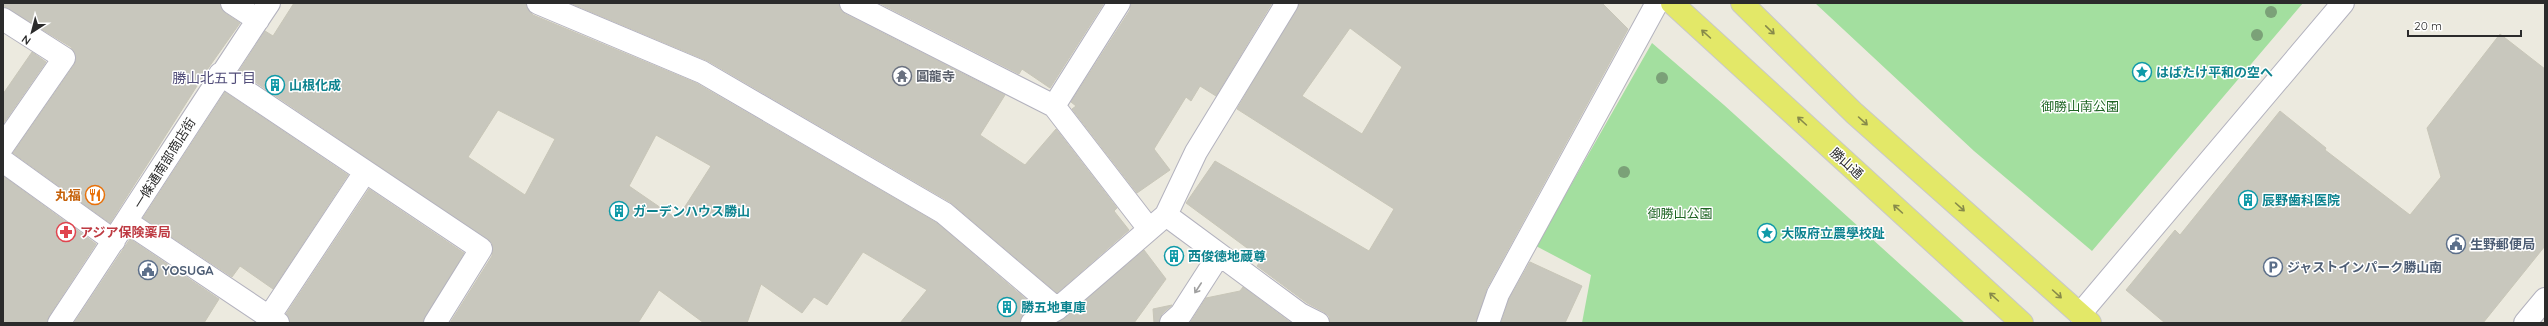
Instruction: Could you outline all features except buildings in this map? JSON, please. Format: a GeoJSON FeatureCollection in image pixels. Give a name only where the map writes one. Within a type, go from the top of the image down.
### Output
{"type":"FeatureCollection","features":[{"type":"Feature","properties":{"kind":"main road","name":"勝山通"},"geometry":{"type":"LineString","coordinates":[[1672,3],[2022,323]]}},
{"type":"Feature","properties":{"kind":"main road"},"geometry":{"type":"LineString","coordinates":[[1742,3],[1854,113],[2085,318]]}},
{"type":"Feature","properties":{"kind":"street"},"geometry":{"type":"LineString","coordinates":[[232,3],[264,11]]}},
{"type":"Feature","properties":{"kind":"street"},"geometry":{"type":"LineString","coordinates":[[538,3],[702,72],[944,213],[1057,309]]}},
{"type":"Feature","properties":{"kind":"street"},"geometry":{"type":"LineString","coordinates":[[851,3],[1054,106],[1149,229]]}},
{"type":"Feature","properties":{"kind":"street"},"geometry":{"type":"LineString","coordinates":[[1054,106],[1120,3]]}},
{"type":"Feature","properties":{"kind":"street"},"geometry":{"type":"LineString","coordinates":[[1032,323],[1057,309],[1166,215],[1196,152],[1287,3]]}},
{"type":"Feature","properties":{"kind":"street"},"geometry":{"type":"LineString","coordinates":[[1488,323],[1498,294],[1657,3]]}},
{"type":"Feature","properties":{"kind":"street"},"geometry":{"type":"LineString","coordinates":[[2085,318],[2343,3]]}},
{"type":"Feature","properties":{"kind":"street","name":"一條通南部商店街"},"geometry":{"type":"LineString","coordinates":[[59,323],[127,222],[220,74],[264,11]]}},
{"type":"Feature","properties":{"kind":"street"},"geometry":{"type":"LineString","coordinates":[[3,19],[64,58],[3,146]]}},
{"type":"Feature","properties":{"kind":"street"},"geometry":{"type":"LineString","coordinates":[[220,74],[481,249],[435,323]]}},
{"type":"Feature","properties":{"kind":"street"},"geometry":{"type":"LineString","coordinates":[[3,161],[114,241]]}},
{"type":"Feature","properties":{"kind":"street"},"geometry":{"type":"LineString","coordinates":[[127,222],[274,320],[365,172]]}},
{"type":"Feature","properties":{"kind":"street"},"geometry":{"type":"LineString","coordinates":[[1166,215],[1305,320]]}},
{"type":"Feature","properties":{"kind":"street"},"geometry":{"type":"LineString","coordinates":[[1171,323],[1181,314],[1219,255]]}},
{"type":"Feature","properties":{"kind":"street"},"geometry":{"type":"LineString","coordinates":[[2525,323],[2545,299]]}},
{"type":"Feature","properties":{"kind":"green space","name":"御勝山南公園"},"geometry":{"type":"Polygon","coordinates":[[[1815,3],[2303,3],[2092,251],[1974,151],[1815,3]]]}},
{"type":"Feature","properties":{"kind":"green space","name":"御勝山公園"},"geometry":{"type":"Polygon","coordinates":[[[1652,43],[1724,105],[1965,323],[1582,323],[1591,275],[1536,246],[1652,43]]]}},
{"type":"Feature","properties":{"kind":"place","name":"はばたけ平和の空へ"},"geometry":{"type":"Point","coordinates":[2142,72]}},
{"type":"Feature","properties":{"kind":"place","name":"圓龍寺"},"geometry":{"type":"Point","coordinates":[902,76]}},
{"type":"Feature","properties":{"kind":"place","name":"山根化成"},"geometry":{"type":"Point","coordinates":[275,85]}},
{"type":"Feature","properties":{"kind":"place","name":"丸福"},"geometry":{"type":"Point","coordinates":[95,195]}},
{"type":"Feature","properties":{"kind":"place","name":"辰野歯科医院"},"geometry":{"type":"Point","coordinates":[2248,200]}},
{"type":"Feature","properties":{"kind":"place","name":"ガーデンハウス勝山"},"geometry":{"type":"Point","coordinates":[619,211]}},
{"type":"Feature","properties":{"kind":"place","name":"アジア保険薬局"},"geometry":{"type":"Point","coordinates":[66,232]}},
{"type":"Feature","properties":{"kind":"place","name":"大阪府立農學校趾"},"geometry":{"type":"Point","coordinates":[1767,233]}},
{"type":"Feature","properties":{"kind":"place","name":"生野郵便局"},"geometry":{"type":"Point","coordinates":[2456,244]}},
{"type":"Feature","properties":{"kind":"place","name":"西俊徳地蔵尊"},"geometry":{"type":"Point","coordinates":[1174,256]}},
{"type":"Feature","properties":{"kind":"place","name":"ジャストインパーク勝山南"},"geometry":{"type":"Point","coordinates":[2273,267]}},
{"type":"Feature","properties":{"kind":"place","name":"YOSUGA"},"geometry":{"type":"Point","coordinates":[148,270]}},
{"type":"Feature","properties":{"kind":"place","name":"勝五地車庫"},"geometry":{"type":"Point","coordinates":[1007,307]}},
{"type":"Feature","properties":{"kind":"district","name":"勝山北五丁目"},"geometry":{"type":"Point","coordinates":[214,78]}}]}
